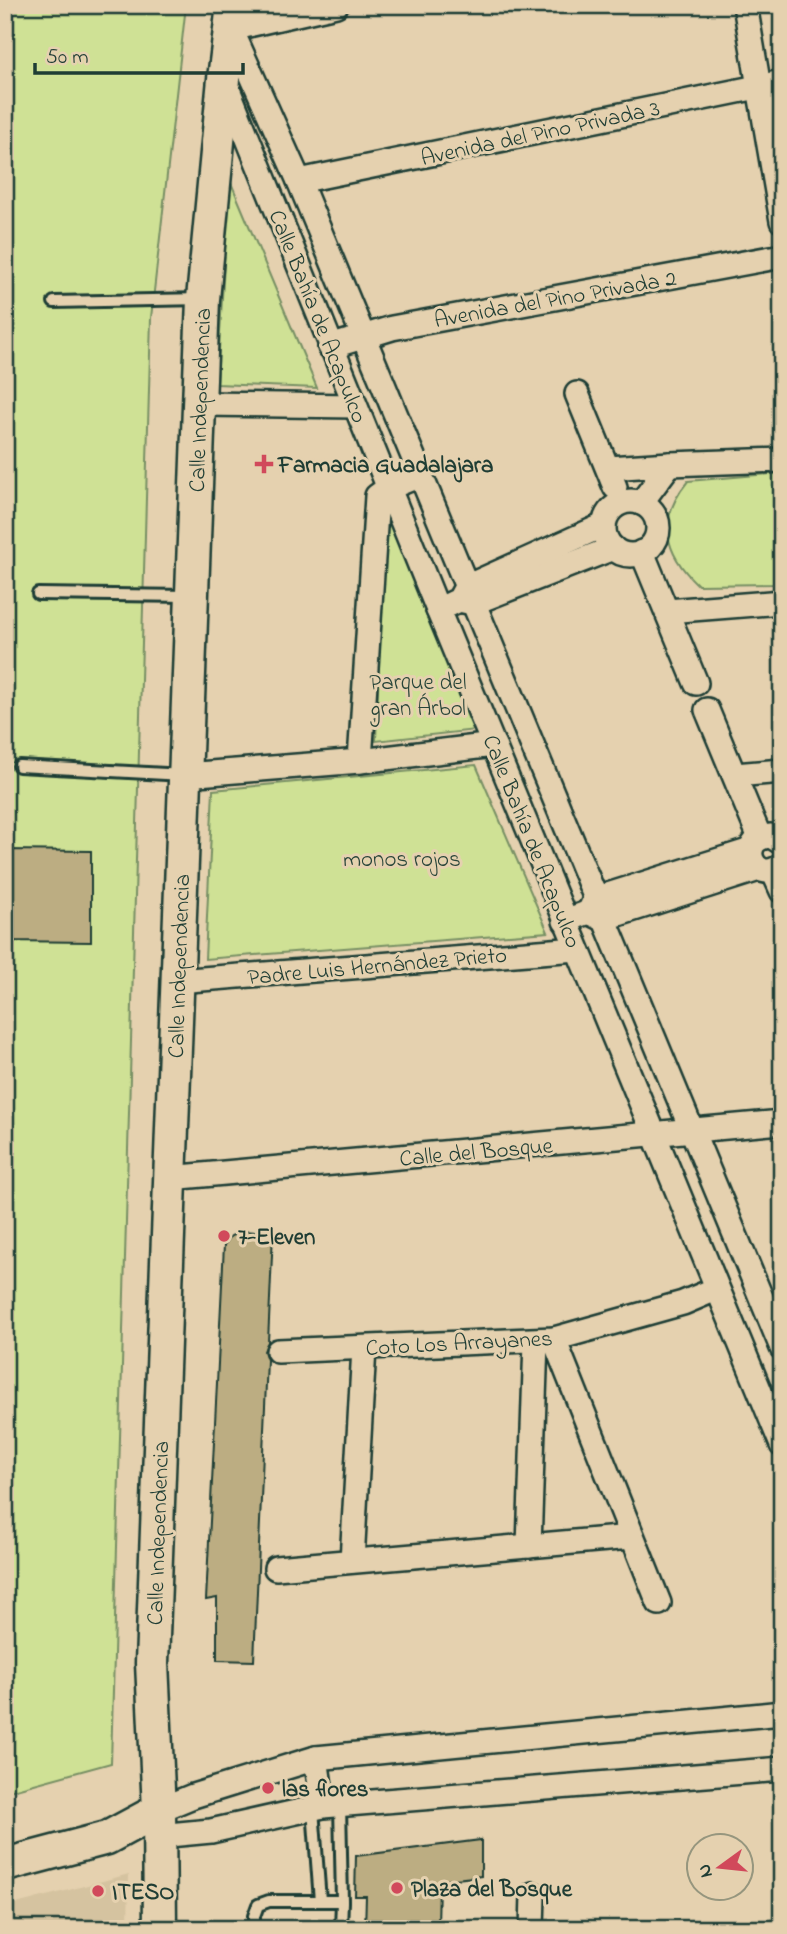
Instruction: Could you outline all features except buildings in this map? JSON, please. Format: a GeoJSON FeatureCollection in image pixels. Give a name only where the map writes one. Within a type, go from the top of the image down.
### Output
{"type":"FeatureCollection","features":[{"type":"Feature","properties":{"kind":"street"},"geometry":{"type":"LineString","coordinates":[[232,17],[336,5]]}},
{"type":"Feature","properties":{"kind":"street"},"geometry":{"type":"LineString","coordinates":[[745,5],[771,84],[782,221]]}},
{"type":"Feature","properties":{"kind":"street","name":"Calle Independencia"},"geometry":{"type":"LineString","coordinates":[[160,1929],[159,1823],[152,1663],[177,981],[203,299],[232,17]]}},
{"type":"Feature","properties":{"kind":"street","name":"Calle Bahía de Acapulco"},"geometry":{"type":"LineString","coordinates":[[232,17],[420,474],[466,597],[596,910],[693,1131],[782,1348]]}},
{"type":"Feature","properties":{"kind":"street","name":"Calle Bahía de Acapulco"},"geometry":{"type":"LineString","coordinates":[[224,79],[388,488],[782,1445]]}},
{"type":"Feature","properties":{"kind":"street","name":"Avenida del Pino Privada 3"},"geometry":{"type":"LineString","coordinates":[[299,181],[771,84]]}},
{"type":"Feature","properties":{"kind":"street","name":"Avenida del Pino Privada 2"},"geometry":{"type":"LineString","coordinates":[[330,346],[390,329],[782,256]]}},
{"type":"Feature","properties":{"kind":"street"},"geometry":{"type":"LineString","coordinates":[[577,394],[611,478],[670,464],[782,460]]}},
{"type":"Feature","properties":{"kind":"street"},"geometry":{"type":"LineString","coordinates":[[200,404],[355,406]]}},
{"type":"Feature","properties":{"kind":"street"},"geometry":{"type":"LineString","coordinates":[[641,503],[670,464]]}},
{"type":"Feature","properties":{"kind":"street"},"geometry":{"type":"LineString","coordinates":[[360,761],[377,496],[388,488],[420,474]]}},
{"type":"Feature","properties":{"kind":"street"},"geometry":{"type":"LineString","coordinates":[[628,501],[641,503],[653,512],[657,526],[655,540],[642,552],[628,554],[613,548],[606,538],[604,525],[610,511],[618,504],[628,501]]}},
{"type":"Feature","properties":{"kind":"street"},"geometry":{"type":"LineString","coordinates":[[438,610],[604,525]]}},
{"type":"Feature","properties":{"kind":"street"},"geometry":{"type":"LineString","coordinates":[[466,597],[613,548]]}},
{"type":"Feature","properties":{"kind":"street"},"geometry":{"type":"LineString","coordinates":[[642,552],[696,682]]}},
{"type":"Feature","properties":{"kind":"street"},"geometry":{"type":"LineString","coordinates":[[667,611],[782,602]]}},
{"type":"Feature","properties":{"kind":"street"},"geometry":{"type":"LineString","coordinates":[[565,920],[770,861],[707,710]]}},
{"type":"Feature","properties":{"kind":"street"},"geometry":{"type":"LineString","coordinates":[[185,775],[360,761],[494,745]]}},
{"type":"Feature","properties":{"kind":"street"},"geometry":{"type":"LineString","coordinates":[[734,775],[782,771]]}},
{"type":"Feature","properties":{"kind":"street","name":"Padre Luis Hernández Prieto"},"geometry":{"type":"LineString","coordinates":[[177,981],[577,949]]}},
{"type":"Feature","properties":{"kind":"street","name":"Calle del Bosque"},"geometry":{"type":"LineString","coordinates":[[170,1178],[782,1122]]}},
{"type":"Feature","properties":{"kind":"street","name":"Coto Los Arrayanes"},"geometry":{"type":"LineString","coordinates":[[278,1351],[545,1340],[683,1303],[716,1289]]}},
{"type":"Feature","properties":{"kind":"street"},"geometry":{"type":"LineString","coordinates":[[545,1340],[659,1603]]}},
{"type":"Feature","properties":{"kind":"street"},"geometry":{"type":"LineString","coordinates":[[529,1546],[545,1340]]}},
{"type":"Feature","properties":{"kind":"street"},"geometry":{"type":"LineString","coordinates":[[352,1561],[364,1348]]}},
{"type":"Feature","properties":{"kind":"street"},"geometry":{"type":"LineString","coordinates":[[276,1568],[631,1537]]}},
{"type":"Feature","properties":{"kind":"street"},"geometry":{"type":"LineString","coordinates":[[5,1866],[159,1823],[192,1796],[316,1758],[782,1713]]}},
{"type":"Feature","properties":{"kind":"street"},"geometry":{"type":"LineString","coordinates":[[316,1758],[325,1807]]}},
{"type":"Feature","properties":{"kind":"street"},"geometry":{"type":"LineString","coordinates":[[159,1823],[211,1832],[325,1807],[782,1769]]}},
{"type":"Feature","properties":{"kind":"street"},"geometry":{"type":"LineString","coordinates":[[532,1929],[533,1894]]}},
{"type":"Feature","properties":{"kind":"lane"},"geometry":{"type":"LineString","coordinates":[[54,302],[203,299]]}},
{"type":"Feature","properties":{"kind":"lane"},"geometry":{"type":"LineString","coordinates":[[38,594],[192,596]]}},
{"type":"Feature","properties":{"kind":"lane"},"geometry":{"type":"LineString","coordinates":[[19,766],[185,775]]}},
{"type":"Feature","properties":{"kind":"lane"},"geometry":{"type":"LineString","coordinates":[[325,1807],[342,1901],[341,1929]]}},
{"type":"Feature","properties":{"kind":"lane"},"geometry":{"type":"LineString","coordinates":[[320,1901],[325,1807]]}},
{"type":"Feature","properties":{"kind":"lane"},"geometry":{"type":"LineString","coordinates":[[254,1929],[254,1916],[258,1905],[269,1901],[342,1901]]}},
{"type":"Feature","properties":{"kind":"shaded area","name":"ITESO"},"geometry":{"type":"Polygon","coordinates":[[[129,1874],[128,1929],[5,1929],[5,1907],[129,1874]]]}},
{"type":"Feature","properties":{"kind":"green space"},"geometry":{"type":"Polygon","coordinates":[[[5,5],[186,5],[151,318],[111,1763],[5,1792],[5,5]]]}},
{"type":"Feature","properties":{"kind":"green space"},"geometry":{"type":"Polygon","coordinates":[[[229,178],[317,388],[217,384],[229,178]]]}},
{"type":"Feature","properties":{"kind":"green space"},"geometry":{"type":"Polygon","coordinates":[[[782,473],[782,584],[698,585],[677,560],[668,535],[672,509],[688,481],[782,473]]]}},
{"type":"Feature","properties":{"kind":"green space","name":"Parque del gran Árbol"},"geometry":{"type":"Polygon","coordinates":[[[385,506],[476,730],[376,741],[385,506]]]}},
{"type":"Feature","properties":{"kind":"green space","name":"monos rojos"},"geometry":{"type":"Polygon","coordinates":[[[476,765],[548,932],[205,959],[213,790],[476,765]]]}},
{"type":"Feature","properties":{"kind":"place","name":"Farmacia Guadalajara"},"geometry":{"type":"Point","coordinates":[264,464]}},
{"type":"Feature","properties":{"kind":"place","name":"7-Eleven"},"geometry":{"type":"Point","coordinates":[224,1236]}},
{"type":"Feature","properties":{"kind":"place","name":"las flores"},"geometry":{"type":"Point","coordinates":[268,1788]}},
{"type":"Feature","properties":{"kind":"place","name":"Plaza del Bosque"},"geometry":{"type":"Point","coordinates":[397,1888]}},
{"type":"Feature","properties":{"kind":"place","name":"ITESO"},"geometry":{"type":"Point","coordinates":[98,1891]}}]}
